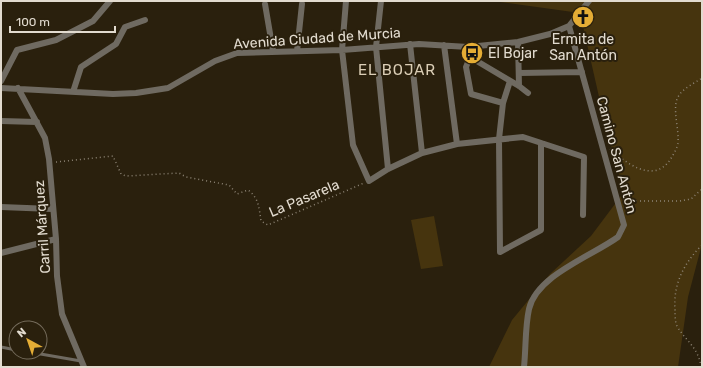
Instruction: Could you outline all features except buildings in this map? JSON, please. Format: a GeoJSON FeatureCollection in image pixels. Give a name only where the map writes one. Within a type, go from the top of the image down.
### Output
{"type":"FeatureCollection","features":[{"type":"Feature","properties":{"kind":"street"},"geometry":{"type":"LineString","coordinates":[[1,81],[17,50],[56,40],[93,21],[110,1]]}},
{"type":"Feature","properties":{"kind":"street"},"geometry":{"type":"LineString","coordinates":[[346,1],[342,50],[353,145],[369,181],[388,169],[422,153],[457,144],[523,136],[584,157],[583,215]]}},
{"type":"Feature","properties":{"kind":"street"},"geometry":{"type":"LineString","coordinates":[[381,1],[376,47],[388,169]]}},
{"type":"Feature","properties":{"kind":"street"},"geometry":{"type":"LineString","coordinates":[[569,26],[589,1]]}},
{"type":"Feature","properties":{"kind":"street"},"geometry":{"type":"LineString","coordinates":[[265,4],[273,51]]}},
{"type":"Feature","properties":{"kind":"street"},"geometry":{"type":"LineString","coordinates":[[297,51],[302,4]]}},
{"type":"Feature","properties":{"kind":"street"},"geometry":{"type":"LineString","coordinates":[[73,92],[81,66],[116,44],[125,27],[145,20]]}},
{"type":"Feature","properties":{"kind":"street","name":"Avenida Ciudad de Murcia"},"geometry":{"type":"LineString","coordinates":[[1,88],[123,94],[162,89],[179,83],[215,61],[229,55],[273,51],[342,50],[410,44],[468,47],[518,42],[550,34],[569,26]]}},
{"type":"Feature","properties":{"kind":"street","name":"Camino San Antón"},"geometry":{"type":"LineString","coordinates":[[524,367],[529,309],[533,298],[550,279],[618,237],[624,225],[569,26]]}},
{"type":"Feature","properties":{"kind":"street"},"geometry":{"type":"LineString","coordinates":[[518,42],[519,86]]}},
{"type":"Feature","properties":{"kind":"street"},"geometry":{"type":"LineString","coordinates":[[410,44],[422,153]]}},
{"type":"Feature","properties":{"kind":"street"},"geometry":{"type":"LineString","coordinates":[[444,45],[457,144]]}},
{"type":"Feature","properties":{"kind":"street"},"geometry":{"type":"LineString","coordinates":[[468,47],[470,57],[466,68],[471,94],[503,103]]}},
{"type":"Feature","properties":{"kind":"street"},"geometry":{"type":"LineString","coordinates":[[470,57],[519,86],[528,94]]}},
{"type":"Feature","properties":{"kind":"street"},"geometry":{"type":"LineString","coordinates":[[519,73],[582,72]]}},
{"type":"Feature","properties":{"kind":"street"},"geometry":{"type":"LineString","coordinates":[[510,81],[503,103],[499,140],[500,252],[541,230],[541,143]]}},
{"type":"Feature","properties":{"kind":"street","name":"Carril Márquez"},"geometry":{"type":"LineString","coordinates":[[18,88],[44,138],[49,163],[52,209],[56,239],[57,276],[62,314],[82,364]]}},
{"type":"Feature","properties":{"kind":"street"},"geometry":{"type":"LineString","coordinates":[[1,120],[37,122]]}},
{"type":"Feature","properties":{"kind":"street"},"geometry":{"type":"LineString","coordinates":[[1,207],[52,209]]}},
{"type":"Feature","properties":{"kind":"street"},"geometry":{"type":"LineString","coordinates":[[1,253],[56,239]]}},
{"type":"Feature","properties":{"kind":"lane"},"geometry":{"type":"LineString","coordinates":[[48,356],[82,364]]}},
{"type":"Feature","properties":{"kind":"path"},"geometry":{"type":"LineString","coordinates":[[601,141],[631,166],[651,172],[660,170],[668,162],[678,145],[676,102],[682,90],[702,78]]}},
{"type":"Feature","properties":{"kind":"path","name":"La Pasarela"},"geometry":{"type":"LineString","coordinates":[[49,163],[114,156],[121,174],[126,176],[179,173],[186,177],[229,184],[237,194],[248,190],[254,194],[258,201],[261,221],[268,225],[369,181]]}},
{"type":"Feature","properties":{"kind":"path"},"geometry":{"type":"LineString","coordinates":[[618,201],[680,201],[691,199],[702,189]]}},
{"type":"Feature","properties":{"kind":"path"},"geometry":{"type":"LineString","coordinates":[[701,367],[700,356],[693,344],[676,325],[675,306],[676,287],[683,268],[702,245]]}},
{"type":"Feature","properties":{"kind":"shaded area"},"geometry":{"type":"Polygon","coordinates":[[[493,1],[702,1],[702,244],[688,297],[678,367],[489,367],[512,320],[550,274],[591,236],[624,192],[607,132],[580,13],[493,1]]]}},
{"type":"Feature","properties":{"kind":"shaded area"},"geometry":{"type":"Polygon","coordinates":[[[434,216],[443,266],[421,269],[411,220],[434,216]]]}},
{"type":"Feature","properties":{"kind":"place","name":"Ermita de San Antón"},"geometry":{"type":"Point","coordinates":[583,17]}},
{"type":"Feature","properties":{"kind":"place","name":"El Bojar"},"geometry":{"type":"Point","coordinates":[472,53]}},
{"type":"Feature","properties":{"kind":"district","name":"EL BOJAR"},"geometry":{"type":"Point","coordinates":[397,70]}}]}
